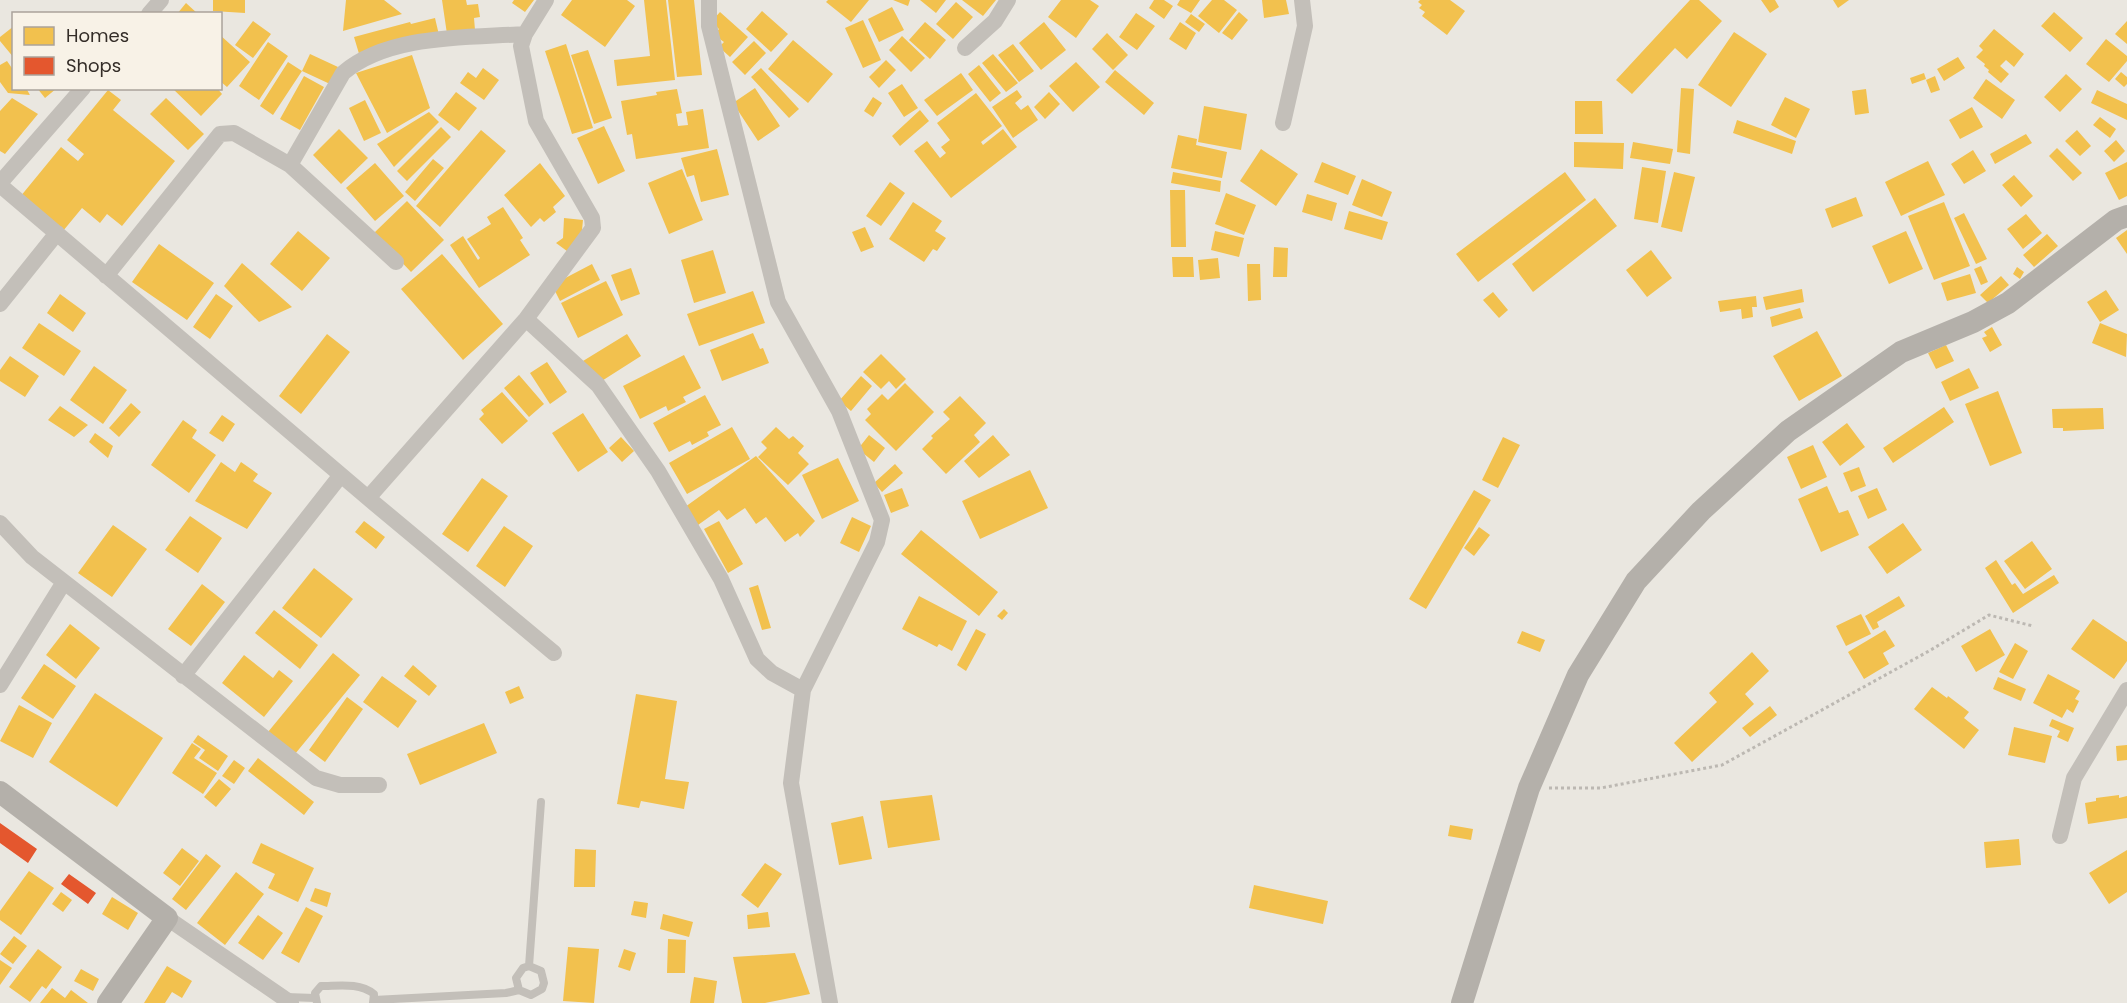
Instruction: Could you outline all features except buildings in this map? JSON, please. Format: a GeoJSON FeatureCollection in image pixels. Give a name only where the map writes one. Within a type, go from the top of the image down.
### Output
{"type":"FeatureCollection","features":[{"type":"Feature","properties":{"kind":"street"},"geometry":{"type":"LineString","coordinates":[[151,12],[161,0]]}},
{"type":"Feature","properties":{"kind":"street"},"geometry":{"type":"LineString","coordinates":[[368,498],[526,319],[593,228],[592,218],[536,121],[521,46],[525,34],[546,0]]}},
{"type":"Feature","properties":{"kind":"street"},"geometry":{"type":"LineString","coordinates":[[709,0],[709,26],[778,302],[839,411],[882,520],[877,542],[803,690],[791,783],[830,1003]]}},
{"type":"Feature","properties":{"kind":"street"},"geometry":{"type":"LineString","coordinates":[[965,48],[995,21],[1008,0]]}},
{"type":"Feature","properties":{"kind":"street"},"geometry":{"type":"LineString","coordinates":[[1283,123],[1305,26],[1302,0]]}},
{"type":"Feature","properties":{"kind":"street"},"geometry":{"type":"LineString","coordinates":[[290,165],[343,73],[356,62],[374,54],[421,41],[525,34]]}},
{"type":"Feature","properties":{"kind":"street"},"geometry":{"type":"LineString","coordinates":[[81,90],[0,184],[368,498],[554,653]]}},
{"type":"Feature","properties":{"kind":"street"},"geometry":{"type":"LineString","coordinates":[[106,276],[220,134],[234,133],[290,165],[396,262]]}},
{"type":"Feature","properties":{"kind":"street"},"geometry":{"type":"LineString","coordinates":[[1462,1003],[1529,788],[1578,675],[1636,581],[1701,510],[1788,431],[1901,352],[1973,322],[2008,303],[2116,220],[2127,216]]}},
{"type":"Feature","properties":{"kind":"street"},"geometry":{"type":"LineString","coordinates":[[0,304],[57,233]]}},
{"type":"Feature","properties":{"kind":"street"},"geometry":{"type":"LineString","coordinates":[[526,319],[598,386],[658,471],[721,579],[757,659],[772,673],[803,690]]}},
{"type":"Feature","properties":{"kind":"street"},"geometry":{"type":"LineString","coordinates":[[183,676],[341,475]]}},
{"type":"Feature","properties":{"kind":"street"},"geometry":{"type":"LineString","coordinates":[[0,523],[32,557],[316,778],[340,785],[379,785]]}},
{"type":"Feature","properties":{"kind":"street"},"geometry":{"type":"LineString","coordinates":[[0,685],[64,582]]}},
{"type":"Feature","properties":{"kind":"street"},"geometry":{"type":"LineString","coordinates":[[2060,836],[2074,778],[2127,690]]}},
{"type":"Feature","properties":{"kind":"street"},"geometry":{"type":"LineString","coordinates":[[0,792],[167,918],[287,1000]]}},
{"type":"Feature","properties":{"kind":"street"},"geometry":{"type":"LineString","coordinates":[[108,1003],[167,918]]}},
{"type":"Feature","properties":{"kind":"lane"},"geometry":{"type":"LineString","coordinates":[[529,966],[541,802]]}},
{"type":"Feature","properties":{"kind":"lane"},"geometry":{"type":"LineString","coordinates":[[287,1000],[316,1001],[315,993],[321,986],[356,986],[368,989],[374,993],[374,1001],[522,992],[537,993],[544,983],[541,971],[529,966],[523,968],[516,978],[522,992],[532,1003]]}},
{"type":"Feature","properties":{"kind":"path"},"geometry":{"type":"LineString","coordinates":[[1529,788],[1600,788],[1722,765],[1918,657],[1989,615],[2033,626]]}}]}
